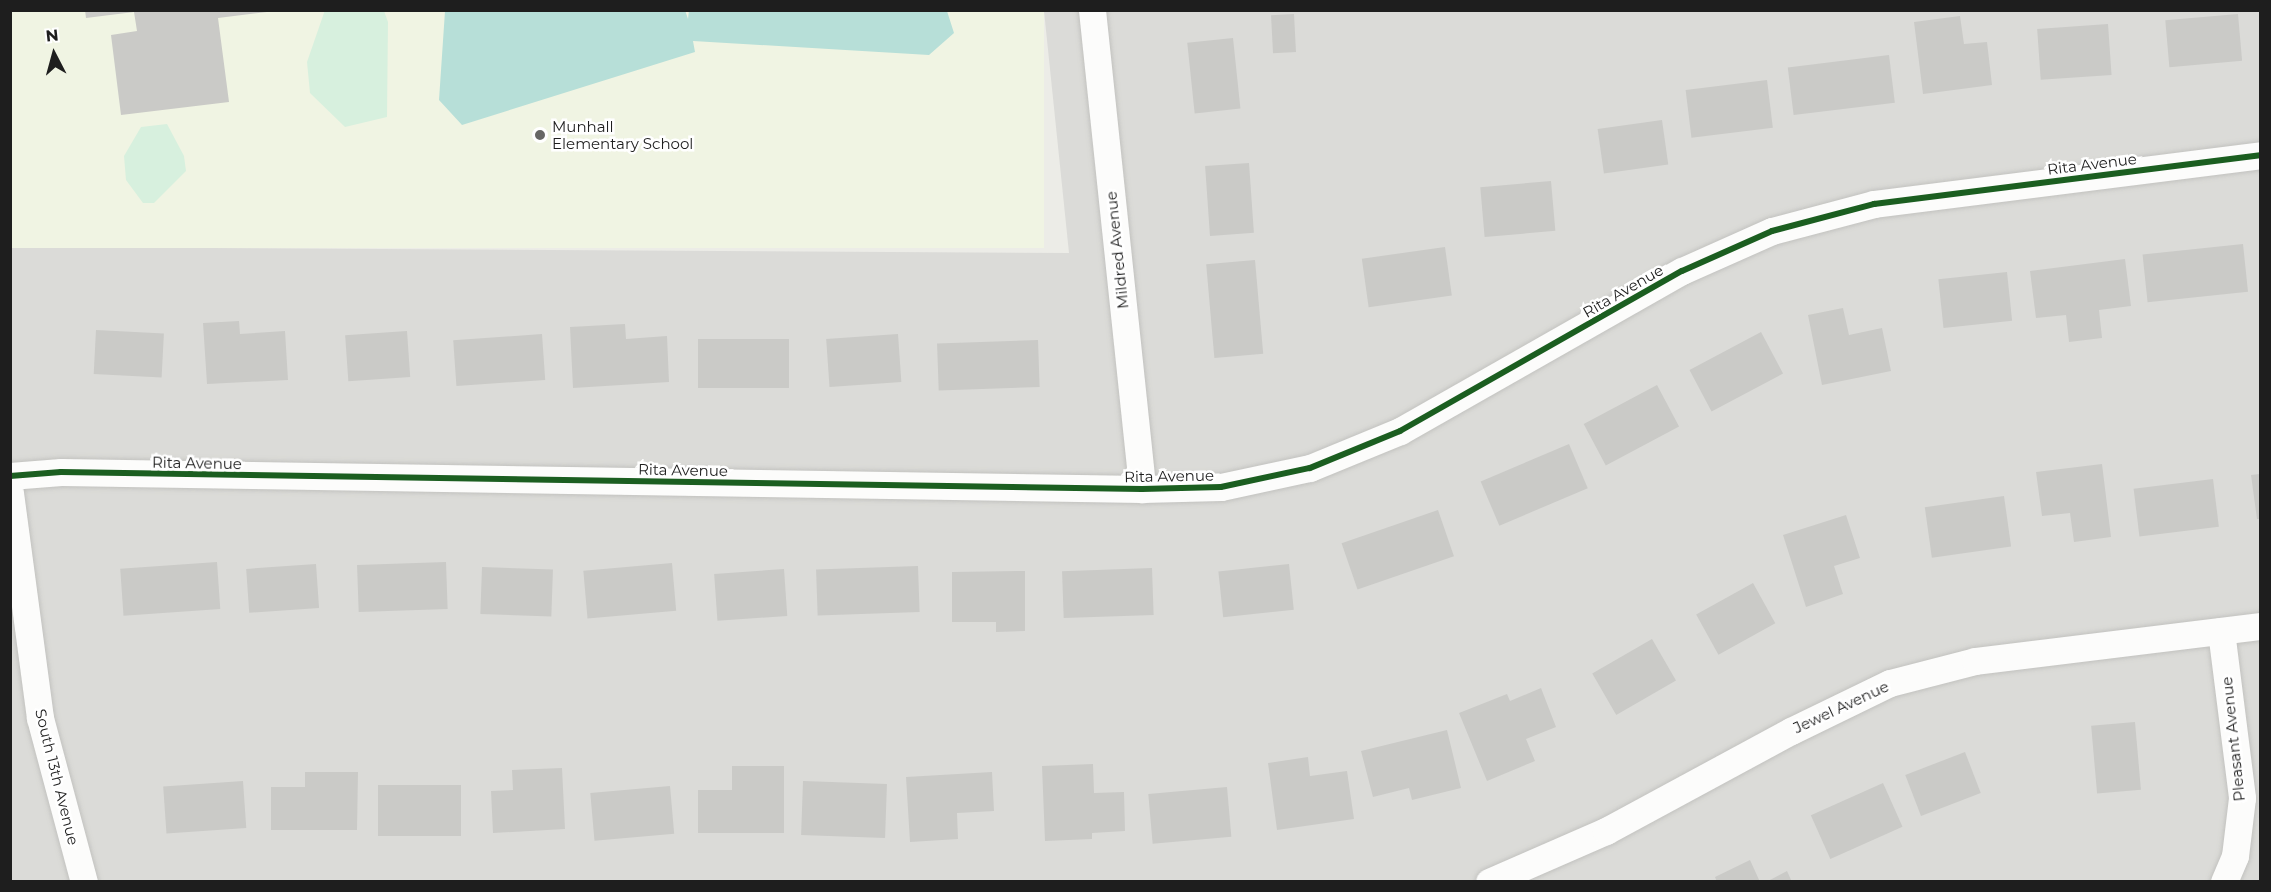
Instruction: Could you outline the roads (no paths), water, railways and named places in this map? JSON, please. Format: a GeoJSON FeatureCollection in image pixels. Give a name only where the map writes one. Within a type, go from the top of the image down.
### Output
{"type":"FeatureCollection","features":[{"type":"Feature","properties":{"kind":"street","name":"Mildred Avenue"},"geometry":{"type":"LineString","coordinates":[[1092,10],[1142,489]]}},
{"type":"Feature","properties":{"kind":"street","name":"Rita Avenue"},"geometry":{"type":"LineString","coordinates":[[10,476],[61,472],[1142,489],[1221,487],[1310,468],[1390,435],[1683,271],[1772,231],[1874,204],[2260,155]]}},
{"type":"Feature","properties":{"kind":"street","name":"South 13th Avenue"},"geometry":{"type":"LineString","coordinates":[[10,493],[40,718],[84,882]]}},
{"type":"Feature","properties":{"kind":"street","name":"Jewel Avenue"},"geometry":{"type":"LineString","coordinates":[[1489,882],[1606,831],[1791,730],[1890,683],[1975,661],[2260,626]]}},
{"type":"Feature","properties":{"kind":"street","name":"Pleasant Avenue"},"geometry":{"type":"LineString","coordinates":[[2221,631],[2242,798],[2235,856],[2224,882]]}},
{"type":"Feature","properties":{"kind":"place","name":"Munhall Elementary School"},"geometry":{"type":"Point","coordinates":[540,135]}}]}
